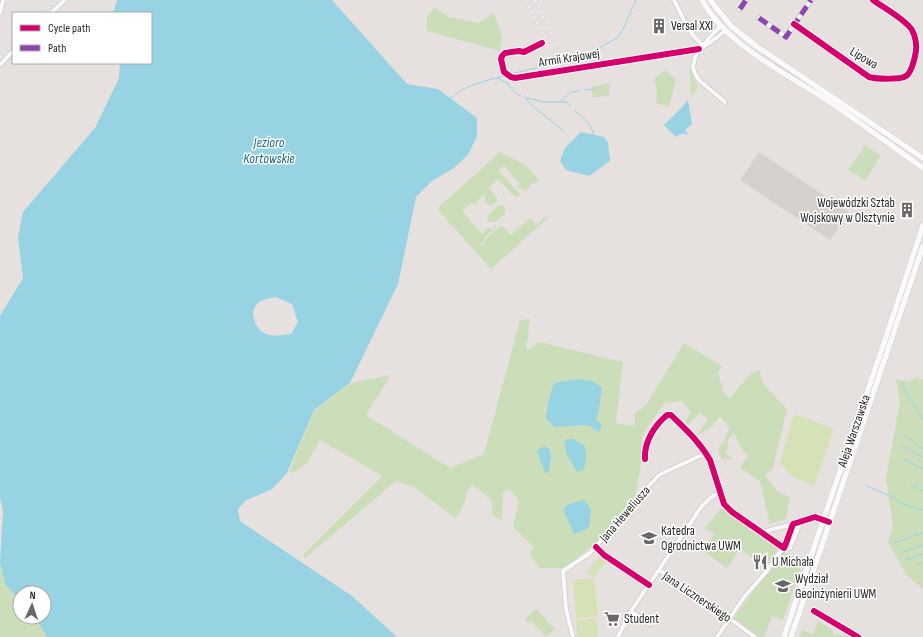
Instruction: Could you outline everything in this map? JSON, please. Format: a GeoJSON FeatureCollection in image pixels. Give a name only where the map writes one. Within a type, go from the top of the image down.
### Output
{"type":"FeatureCollection","features":[{"type":"Feature","properties":{"kind":"main road"},"geometry":{"type":"LineString","coordinates":[[702,0],[723,28],[755,53],[834,105],[923,168]]}},
{"type":"Feature","properties":{"kind":"main road"},"geometry":{"type":"LineString","coordinates":[[710,0],[729,23],[745,38],[769,56],[923,158]]}},
{"type":"Feature","properties":{"kind":"main road"},"geometry":{"type":"LineString","coordinates":[[723,28],[729,23]]}},
{"type":"Feature","properties":{"kind":"main road","name":"Aleja Warszawska"},"geometry":{"type":"LineString","coordinates":[[784,637],[897,308],[923,225]]}},
{"type":"Feature","properties":{"kind":"main road","name":"Aleja Warszawska"},"geometry":{"type":"LineString","coordinates":[[791,637],[923,246]]}},
{"type":"Feature","properties":{"kind":"street"},"geometry":{"type":"LineString","coordinates":[[0,13],[3,0]]}},
{"type":"Feature","properties":{"kind":"street"},"geometry":{"type":"LineString","coordinates":[[52,12],[65,0]]}},
{"type":"Feature","properties":{"kind":"street"},"geometry":{"type":"LineString","coordinates":[[674,0],[687,27],[697,40],[704,46]]}},
{"type":"Feature","properties":{"kind":"street"},"geometry":{"type":"LineString","coordinates":[[740,9],[746,0]]}},
{"type":"Feature","properties":{"kind":"street"},"geometry":{"type":"LineString","coordinates":[[759,18],[786,37],[811,0]]}},
{"type":"Feature","properties":{"kind":"street","name":"Lipowa"},"geometry":{"type":"LineString","coordinates":[[794,24],[869,77],[875,79],[907,76],[916,52],[915,38],[912,30],[908,25],[873,0]]}},
{"type":"Feature","properties":{"kind":"street"},"geometry":{"type":"LineString","coordinates":[[723,28],[708,39],[704,46],[699,49],[693,64],[695,74],[702,83],[725,102]]}},
{"type":"Feature","properties":{"kind":"street","name":"Armii Krajowej"},"geometry":{"type":"LineString","coordinates":[[542,43],[527,51],[516,51],[503,55],[501,59],[504,72],[515,78],[699,49]]}},
{"type":"Feature","properties":{"kind":"street"},"geometry":{"type":"LineString","coordinates":[[0,65],[12,53]]}},
{"type":"Feature","properties":{"kind":"street"},"geometry":{"type":"LineString","coordinates":[[646,459],[645,454],[650,432],[668,413],[706,453],[710,460],[724,504],[732,512],[784,548],[790,548],[801,521]]}},
{"type":"Feature","properties":{"kind":"street","name":"Jana Heweliusza"},"geometry":{"type":"LineString","coordinates":[[573,637],[566,609],[563,571],[590,554],[659,475],[706,453]]}},
{"type":"Feature","properties":{"kind":"street"},"geometry":{"type":"LineString","coordinates":[[618,637],[631,611],[702,506],[714,495],[720,494]]}},
{"type":"Feature","properties":{"kind":"street"},"geometry":{"type":"LineString","coordinates":[[762,532],[815,517],[829,522]]}},
{"type":"Feature","properties":{"kind":"street"},"geometry":{"type":"LineString","coordinates":[[717,637],[744,597],[767,571],[784,548],[793,524]]}},
{"type":"Feature","properties":{"kind":"street"},"geometry":{"type":"LineString","coordinates":[[596,547],[604,556],[649,585]]}},
{"type":"Feature","properties":{"kind":"street","name":"Jana Licznerskiego"},"geometry":{"type":"LineString","coordinates":[[659,570],[730,618],[755,637]]}},
{"type":"Feature","properties":{"kind":"street"},"geometry":{"type":"LineString","coordinates":[[631,611],[649,624]]}},
{"type":"Feature","properties":{"kind":"street"},"geometry":{"type":"LineString","coordinates":[[814,611],[858,637]]}},
{"type":"Feature","properties":{"kind":"green space"},"geometry":{"type":"Polygon","coordinates":[[[434,7],[449,17],[479,23],[494,13],[502,36],[500,51],[427,31],[427,17],[434,7]]]}},
{"type":"Feature","properties":{"kind":"green space"},"geometry":{"type":"Polygon","coordinates":[[[690,68],[698,88],[691,98],[690,68]]]}},
{"type":"Feature","properties":{"kind":"green space"},"geometry":{"type":"Polygon","coordinates":[[[666,70],[676,80],[669,107],[656,103],[657,91],[654,79],[666,70]]]}},
{"type":"Feature","properties":{"kind":"green space"},"geometry":{"type":"Polygon","coordinates":[[[610,83],[609,96],[592,97],[592,87],[610,83]]]}},
{"type":"Feature","properties":{"kind":"green space"},"geometry":{"type":"Polygon","coordinates":[[[862,146],[866,146],[880,155],[865,181],[857,175],[867,159],[856,175],[848,170],[860,153],[863,153],[861,152],[864,148],[862,146]]]}},
{"type":"Feature","properties":{"kind":"green space"},"geometry":{"type":"Polygon","coordinates":[[[500,152],[526,166],[539,180],[533,184],[531,182],[530,187],[525,191],[517,186],[520,184],[504,166],[498,170],[521,195],[515,197],[498,179],[489,188],[497,198],[497,201],[493,205],[489,205],[484,200],[486,198],[483,195],[474,205],[472,203],[462,211],[482,234],[489,227],[491,230],[496,225],[497,226],[484,239],[483,244],[481,242],[480,244],[482,246],[485,243],[485,240],[501,225],[511,235],[530,218],[536,225],[547,216],[548,218],[491,269],[438,210],[439,207],[500,152]]]}},
{"type":"Feature","properties":{"kind":"green space"},"geometry":{"type":"Polygon","coordinates":[[[499,205],[502,205],[505,208],[505,214],[495,222],[489,222],[487,218],[488,215],[499,205]]]}},
{"type":"Feature","properties":{"kind":"green space"},"geometry":{"type":"Polygon","coordinates":[[[530,319],[526,351],[539,342],[623,362],[616,423],[634,426],[635,413],[646,405],[684,343],[722,366],[718,372],[724,394],[730,398],[752,372],[759,370],[763,383],[787,409],[773,468],[765,475],[778,492],[790,497],[786,519],[768,524],[769,521],[760,481],[740,468],[748,456],[742,450],[735,434],[727,441],[729,446],[725,453],[732,458],[732,460],[722,459],[718,448],[725,440],[730,428],[720,417],[709,429],[698,435],[697,434],[708,420],[700,413],[689,424],[686,424],[686,420],[691,412],[682,401],[665,403],[642,437],[641,464],[635,498],[613,523],[607,533],[575,560],[563,568],[540,568],[529,554],[534,547],[513,527],[519,501],[510,489],[503,492],[502,520],[492,515],[492,501],[472,484],[467,491],[465,502],[456,519],[414,487],[396,481],[304,559],[304,554],[382,476],[320,440],[308,462],[294,473],[289,472],[314,411],[351,383],[391,375],[366,415],[450,468],[484,454],[520,320],[530,319]],[[577,379],[554,383],[555,427],[588,425],[596,419],[599,410],[577,379]]]}},
{"type":"Feature","properties":{"kind":"green space"},"geometry":{"type":"Polygon","coordinates":[[[917,378],[923,379],[923,589],[906,574],[888,543],[893,527],[886,478],[900,402],[896,379],[907,382],[917,378]]]}},
{"type":"Feature","properties":{"kind":"green space"},"geometry":{"type":"Polygon","coordinates":[[[794,414],[834,429],[814,486],[791,476],[780,462],[794,414]]]}},
{"type":"Feature","properties":{"kind":"green space"},"geometry":{"type":"Polygon","coordinates":[[[723,506],[779,547],[765,567],[740,549],[727,568],[703,551],[714,534],[705,528],[723,506]]]}},
{"type":"Feature","properties":{"kind":"green space"},"geometry":{"type":"Polygon","coordinates":[[[782,551],[803,561],[783,620],[772,616],[764,637],[759,637],[734,618],[782,551]]]}},
{"type":"Feature","properties":{"kind":"green space"},"geometry":{"type":"Polygon","coordinates":[[[599,556],[607,561],[594,577],[587,572],[599,556]]]}},
{"type":"Feature","properties":{"kind":"green space"},"geometry":{"type":"Polygon","coordinates":[[[0,562],[5,584],[12,592],[12,625],[40,625],[47,637],[0,637],[0,562]]]}},
{"type":"Feature","properties":{"kind":"green space"},"geometry":{"type":"Polygon","coordinates":[[[594,578],[598,616],[576,618],[573,580],[594,578]]]}},
{"type":"Feature","properties":{"kind":"green space"},"geometry":{"type":"Polygon","coordinates":[[[536,609],[555,629],[546,637],[531,621],[528,623],[525,619],[536,609]]]}},
{"type":"Feature","properties":{"kind":"green space"},"geometry":{"type":"Polygon","coordinates":[[[597,619],[598,637],[577,637],[576,620],[597,619]]]}},
{"type":"Feature","properties":{"kind":"green space"},"geometry":{"type":"Polygon","coordinates":[[[818,621],[832,630],[834,634],[846,636],[850,634],[854,637],[799,637],[802,630],[813,634],[818,621]]]}},
{"type":"Feature","properties":{"kind":"shaded area"},"geometry":{"type":"Polygon","coordinates":[[[759,152],[849,212],[830,240],[740,180],[759,152]]]}},
{"type":"Feature","properties":{"kind":"water","name":"Jezioro Kortowskie"},"geometry":{"type":"Polygon","coordinates":[[[117,0],[332,0],[407,84],[438,89],[477,118],[477,136],[468,155],[454,168],[432,181],[416,197],[398,284],[350,383],[314,410],[287,473],[272,489],[245,501],[238,509],[240,521],[352,596],[397,637],[47,637],[40,625],[52,625],[52,585],[12,585],[12,592],[5,584],[0,562],[3,511],[0,497],[0,316],[23,278],[18,237],[23,212],[95,128],[119,78],[120,64],[152,64],[152,12],[113,12],[117,0]],[[276,297],[260,302],[255,306],[253,311],[254,320],[262,332],[269,335],[278,336],[291,334],[298,322],[292,304],[276,297]]]}},
{"type":"Feature","properties":{"kind":"water"},"geometry":{"type":"Polygon","coordinates":[[[688,100],[692,124],[685,130],[688,134],[687,135],[683,133],[676,137],[664,125],[688,100]]]}},
{"type":"Feature","properties":{"kind":"water"},"geometry":{"type":"Polygon","coordinates":[[[581,132],[604,137],[608,142],[610,161],[589,176],[566,170],[560,161],[565,148],[581,132]]]}},
{"type":"Feature","properties":{"kind":"water"},"geometry":{"type":"Polygon","coordinates":[[[577,379],[592,381],[602,387],[599,410],[596,419],[602,426],[599,432],[588,425],[555,427],[546,419],[548,403],[554,383],[577,379]]]}},
{"type":"Feature","properties":{"kind":"water"},"geometry":{"type":"Polygon","coordinates":[[[567,439],[573,439],[585,446],[586,459],[584,469],[577,472],[567,454],[564,442],[567,439]]]}},
{"type":"Feature","properties":{"kind":"water"},"geometry":{"type":"Polygon","coordinates":[[[544,446],[549,449],[551,456],[549,471],[545,473],[537,451],[544,446]]]}},
{"type":"Feature","properties":{"kind":"water"},"geometry":{"type":"Polygon","coordinates":[[[584,500],[591,509],[589,528],[574,534],[563,509],[569,504],[584,500]]]}},
{"type":"Feature","properties":{"kind":"waterway"},"geometry":{"type":"LineString","coordinates":[[515,73],[590,53],[617,38],[623,29],[636,0]]}},
{"type":"Feature","properties":{"kind":"waterway"},"geometry":{"type":"LineString","coordinates":[[451,98],[469,87],[503,76]]}},
{"type":"Feature","properties":{"kind":"waterway"},"geometry":{"type":"LineString","coordinates":[[497,78],[507,83],[515,93],[521,96]]}},
{"type":"Feature","properties":{"kind":"waterway"},"geometry":{"type":"LineString","coordinates":[[585,90],[594,89]]}},
{"type":"Feature","properties":{"kind":"waterway"},"geometry":{"type":"LineString","coordinates":[[561,101],[571,92],[579,91]]}},
{"type":"Feature","properties":{"kind":"waterway"},"geometry":{"type":"LineString","coordinates":[[525,97],[532,106],[555,123],[564,132]]}},
{"type":"Feature","properties":{"kind":"waterway"},"geometry":{"type":"LineString","coordinates":[[526,98],[544,102],[567,102],[571,106]]}},
{"type":"Feature","properties":{"kind":"waterway"},"geometry":{"type":"LineString","coordinates":[[575,111],[589,123],[594,134]]}},
{"type":"Feature","properties":{"kind":"waterway"},"geometry":{"type":"LineString","coordinates":[[902,382],[903,387],[923,419]]}},
{"type":"Feature","properties":{"kind":"waterway"},"geometry":{"type":"LineString","coordinates":[[904,435],[923,449]]}},
{"type":"Feature","properties":{"kind":"waterway"},"geometry":{"type":"LineString","coordinates":[[901,445],[923,457]]}},
{"type":"Feature","properties":{"kind":"waterway"},"geometry":{"type":"LineString","coordinates":[[904,459],[923,469]]}},
{"type":"Feature","properties":{"kind":"waterway"},"geometry":{"type":"LineString","coordinates":[[910,484],[923,491]]}},
{"type":"Feature","properties":{"kind":"waterway"},"geometry":{"type":"LineString","coordinates":[[866,486],[895,498],[903,504],[923,510]]}},
{"type":"Feature","properties":{"kind":"waterway"},"geometry":{"type":"LineString","coordinates":[[894,543],[923,533]]}},
{"type":"Feature","properties":{"kind":"waterway"},"geometry":{"type":"LineString","coordinates":[[903,552],[923,545]]}},
{"type":"Feature","properties":{"kind":"waterway"},"geometry":{"type":"LineString","coordinates":[[906,560],[923,554]]}},
{"type":"Feature","properties":{"kind":"waterway"},"geometry":{"type":"LineString","coordinates":[[917,565],[923,563]]}},
{"type":"Feature","properties":{"kind":"railway"},"geometry":{"type":"LineString","coordinates":[[44,12],[56,0]]}},
{"type":"Feature","properties":{"kind":"railway"},"geometry":{"type":"LineString","coordinates":[[526,0],[543,34]]}},
{"type":"Feature","properties":{"kind":"railway"},"geometry":{"type":"LineString","coordinates":[[535,0],[559,48]]}},
{"type":"Feature","properties":{"kind":"railway"},"geometry":{"type":"LineString","coordinates":[[0,58],[12,45]]}},
{"type":"Feature","properties":{"kind":"marked path"},"geometry":{"type":"LineString","coordinates":[[740,9],[746,0]]}},
{"type":"Feature","properties":{"kind":"marked path"},"geometry":{"type":"LineString","coordinates":[[759,18],[786,37],[811,0]]}},
{"type":"Feature","properties":{"kind":"cycle path"},"geometry":{"type":"LineString","coordinates":[[794,24],[869,77],[888,79],[906,76],[910,71],[915,57],[916,43],[912,30],[894,14],[873,0]]}},
{"type":"Feature","properties":{"kind":"cycle path"},"geometry":{"type":"LineString","coordinates":[[542,43],[524,52],[519,51],[505,53],[501,59],[504,72],[515,78],[699,49]]}},
{"type":"Feature","properties":{"kind":"cycle path"},"geometry":{"type":"LineString","coordinates":[[645,459],[646,446],[654,429],[662,419],[667,415],[671,415],[706,453],[710,460],[724,504],[732,512],[781,546],[784,548],[793,524],[815,517],[829,522]]}},
{"type":"Feature","properties":{"kind":"cycle path"},"geometry":{"type":"LineString","coordinates":[[596,547],[604,555],[649,585]]}},
{"type":"Feature","properties":{"kind":"cycle path"},"geometry":{"type":"LineString","coordinates":[[814,611],[858,637]]}},
{"type":"Feature","properties":{"kind":"place","name":"Versal XXI"},"geometry":{"type":"Point","coordinates":[659,26]}},
{"type":"Feature","properties":{"kind":"place","name":"Wojewódzki Sztab Wojskowy w Olsztynie"},"geometry":{"type":"Point","coordinates":[907,210]}},
{"type":"Feature","properties":{"kind":"place","name":"Katedra Ogrodnictwa UWM"},"geometry":{"type":"Point","coordinates":[649,538]}},
{"type":"Feature","properties":{"kind":"place","name":"U Michała"},"geometry":{"type":"Point","coordinates":[760,562]}},
{"type":"Feature","properties":{"kind":"place","name":"Wydział Geoinżynierii UWM"},"geometry":{"type":"Point","coordinates":[783,586]}},
{"type":"Feature","properties":{"kind":"place","name":"Student"},"geometry":{"type":"Point","coordinates":[612,619]}}]}
